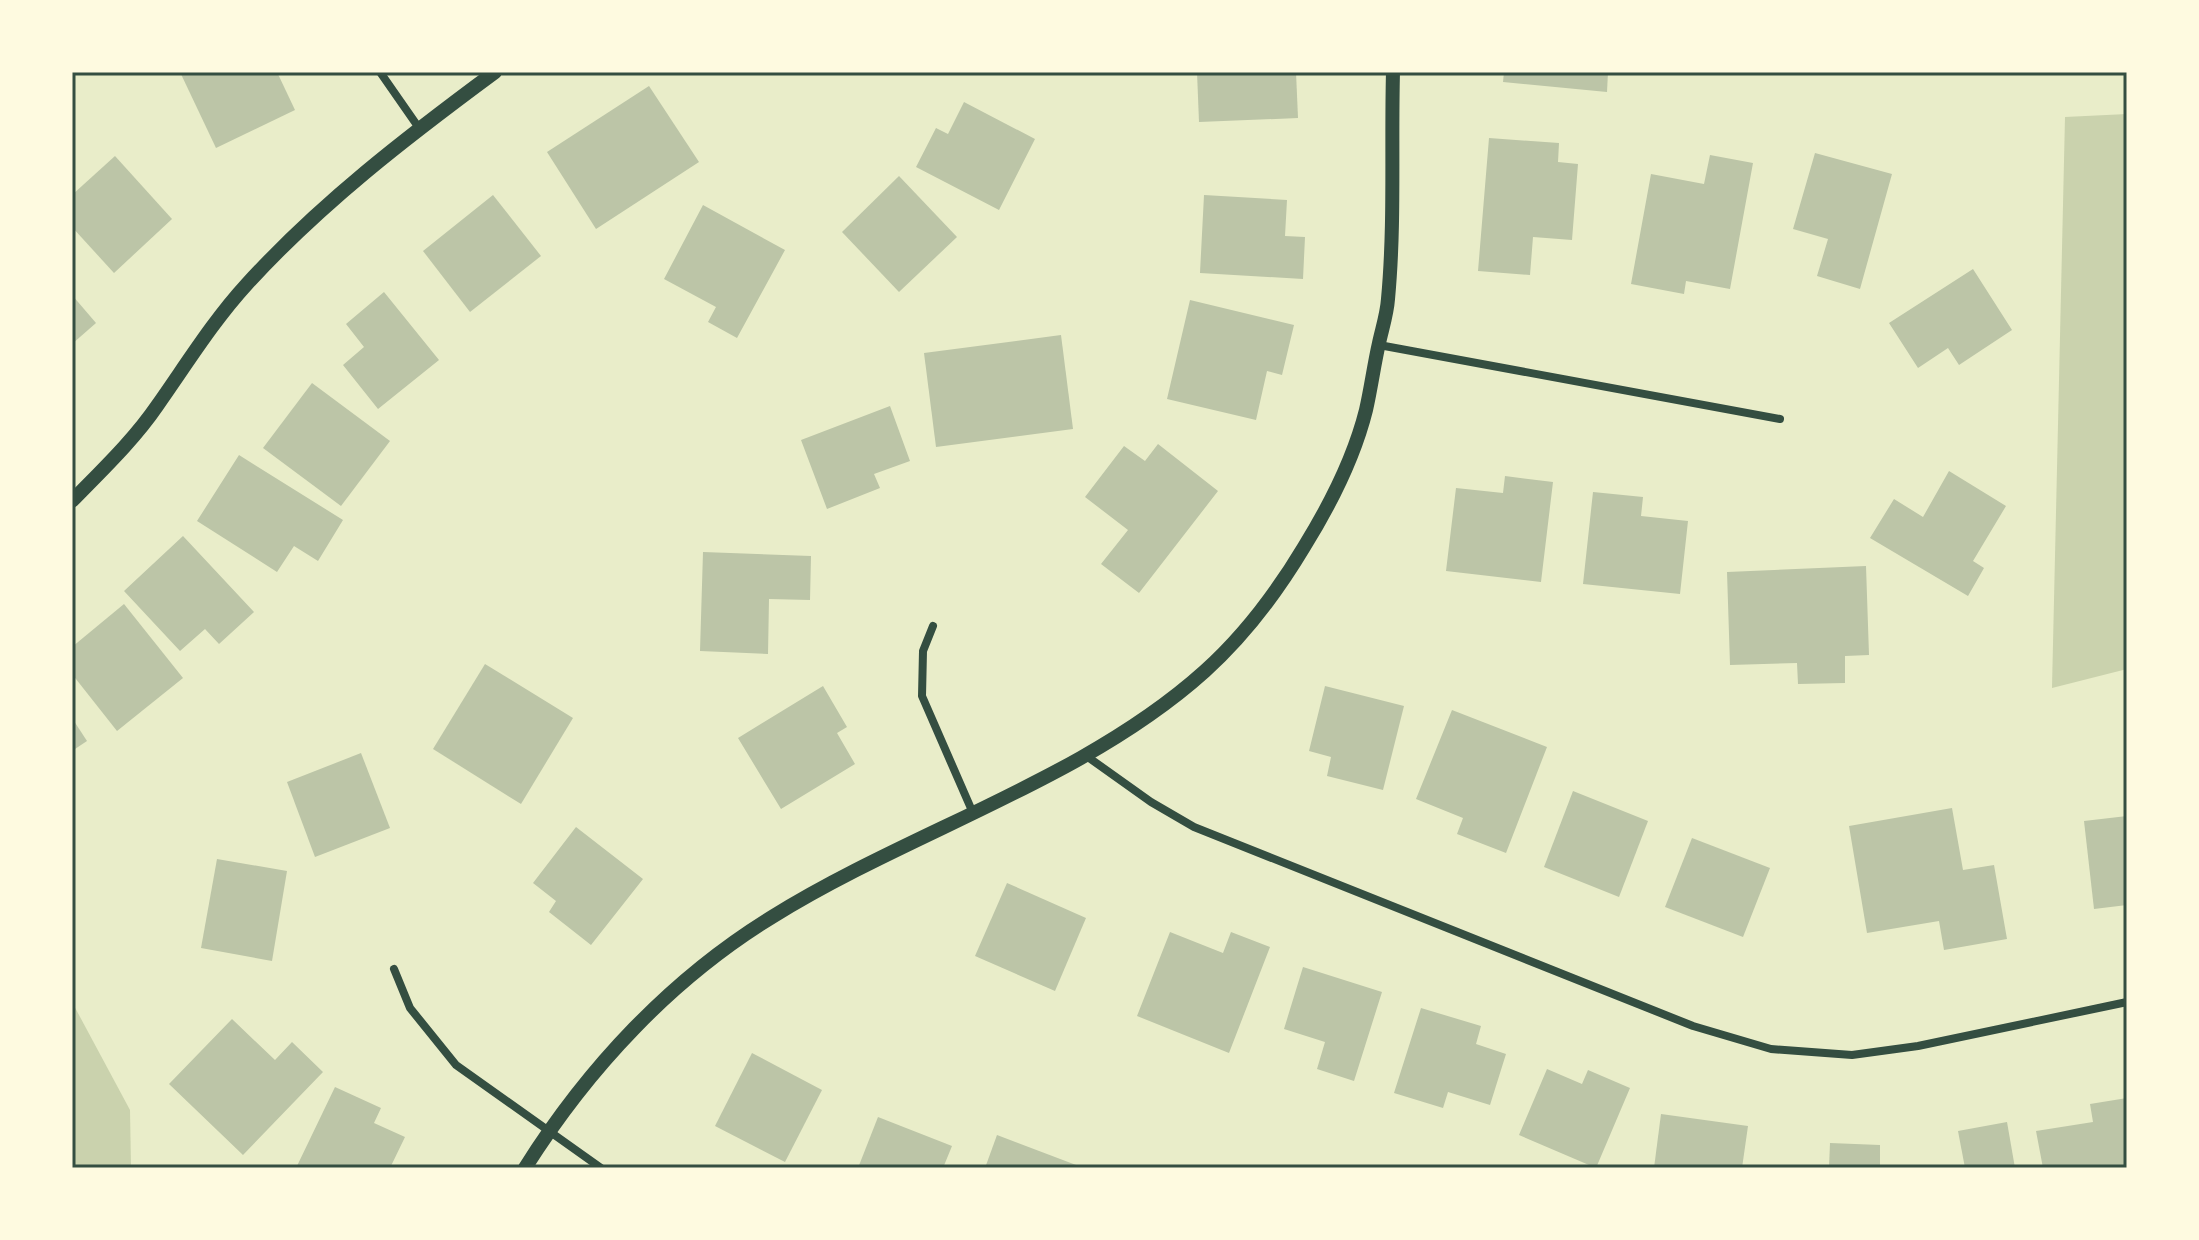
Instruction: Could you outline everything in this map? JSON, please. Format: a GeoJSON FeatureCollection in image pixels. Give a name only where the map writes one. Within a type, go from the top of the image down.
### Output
{"type":"FeatureCollection","features":[{"type":"Feature","properties":{"kind":"street"},"geometry":{"type":"LineString","coordinates":[[380,72],[419,128]]}},
{"type":"Feature","properties":{"kind":"street"},"geometry":{"type":"LineString","coordinates":[[72,501],[156,409],[192,355],[245,286],[321,208],[419,128],[495,72]]}},
{"type":"Feature","properties":{"kind":"street"},"geometry":{"type":"LineString","coordinates":[[525,1168],[547,1132],[589,1077],[644,1018],[705,964],[771,917],[830,884],[1085,755],[1160,708],[1207,670],[1249,625],[1286,577],[1318,525],[1345,470],[1365,413],[1388,304],[1393,72]]}},
{"type":"Feature","properties":{"kind":"street"},"geometry":{"type":"LineString","coordinates":[[1379,345],[1780,419]]}},
{"type":"Feature","properties":{"kind":"street"},"geometry":{"type":"LineString","coordinates":[[933,626],[923,651],[922,696],[973,813]]}},
{"type":"Feature","properties":{"kind":"street"},"geometry":{"type":"LineString","coordinates":[[1085,755],[1151,802],[1194,827],[1693,1026],[1771,1049],[1852,1055],[1905,1048],[2127,1002]]}},
{"type":"Feature","properties":{"kind":"street"},"geometry":{"type":"LineString","coordinates":[[394,969],[410,1008],[456,1065],[601,1168]]}},
{"type":"Feature","properties":{"kind":"green space"},"geometry":{"type":"Polygon","coordinates":[[[2127,114],[2127,669],[2052,688],[2065,117],[2127,114]]]}},
{"type":"Feature","properties":{"kind":"green space"},"geometry":{"type":"Polygon","coordinates":[[[72,1002],[130,1110],[131,1168],[72,1168],[72,1002]]]}},
{"type":"Feature","properties":{"kind":"building"},"geometry":{"type":"Polygon","coordinates":[[[180,72],[277,72],[295,110],[216,148],[180,72]]]}},
{"type":"Feature","properties":{"kind":"building"},"geometry":{"type":"Polygon","coordinates":[[[1197,72],[1296,72],[1298,118],[1199,122],[1197,72]]]}},
{"type":"Feature","properties":{"kind":"building"},"geometry":{"type":"Polygon","coordinates":[[[1504,72],[1608,72],[1607,92],[1503,82],[1504,72]]]}},
{"type":"Feature","properties":{"kind":"building"},"geometry":{"type":"Polygon","coordinates":[[[649,86],[699,162],[596,229],[547,152],[649,86]]]}},
{"type":"Feature","properties":{"kind":"building"},"geometry":{"type":"Polygon","coordinates":[[[964,102],[1035,139],[999,210],[916,167],[936,128],[948,134],[964,102]]]}},
{"type":"Feature","properties":{"kind":"building"},"geometry":{"type":"Polygon","coordinates":[[[1489,138],[1559,143],[1558,162],[1578,164],[1572,240],[1533,237],[1530,275],[1478,271],[1489,138]]]}},
{"type":"Feature","properties":{"kind":"building"},"geometry":{"type":"Polygon","coordinates":[[[1815,153],[1892,174],[1860,289],[1817,276],[1828,239],[1793,229],[1815,153]]]}},
{"type":"Feature","properties":{"kind":"building"},"geometry":{"type":"Polygon","coordinates":[[[1710,155],[1753,163],[1730,289],[1686,281],[1684,294],[1631,284],[1651,174],[1704,184],[1710,155]]]}},
{"type":"Feature","properties":{"kind":"building"},"geometry":{"type":"Polygon","coordinates":[[[115,156],[172,219],[114,273],[72,227],[72,195],[115,156]]]}},
{"type":"Feature","properties":{"kind":"building"},"geometry":{"type":"Polygon","coordinates":[[[899,176],[957,237],[899,292],[842,232],[899,176]]]}},
{"type":"Feature","properties":{"kind":"building"},"geometry":{"type":"Polygon","coordinates":[[[493,195],[541,256],[470,312],[423,251],[493,195]]]}},
{"type":"Feature","properties":{"kind":"building"},"geometry":{"type":"Polygon","coordinates":[[[1204,195],[1287,200],[1285,236],[1305,237],[1303,279],[1200,273],[1204,195]]]}},
{"type":"Feature","properties":{"kind":"building"},"geometry":{"type":"Polygon","coordinates":[[[703,205],[785,250],[737,338],[708,322],[716,307],[664,279],[703,205]]]}},
{"type":"Feature","properties":{"kind":"building"},"geometry":{"type":"Polygon","coordinates":[[[1973,269],[2012,330],[1959,365],[1948,348],[1918,368],[1889,323],[1973,269]]]}},
{"type":"Feature","properties":{"kind":"building"},"geometry":{"type":"Polygon","coordinates":[[[384,292],[439,360],[378,409],[343,365],[364,347],[346,324],[384,292]]]}},
{"type":"Feature","properties":{"kind":"building"},"geometry":{"type":"Polygon","coordinates":[[[72,295],[96,323],[72,344],[72,295]]]}},
{"type":"Feature","properties":{"kind":"building"},"geometry":{"type":"Polygon","coordinates":[[[1190,300],[1294,325],[1282,375],[1267,371],[1256,420],[1167,399],[1190,300]]]}},
{"type":"Feature","properties":{"kind":"building"},"geometry":{"type":"Polygon","coordinates":[[[1061,335],[1073,429],[936,447],[924,353],[1061,335]]]}},
{"type":"Feature","properties":{"kind":"building"},"geometry":{"type":"Polygon","coordinates":[[[312,383],[390,441],[341,506],[263,448],[312,383]]]}},
{"type":"Feature","properties":{"kind":"building"},"geometry":{"type":"Polygon","coordinates":[[[890,406],[910,461],[874,474],[880,488],[827,509],[801,440],[890,406]]]}},
{"type":"Feature","properties":{"kind":"building"},"geometry":{"type":"Polygon","coordinates":[[[1158,444],[1218,491],[1139,593],[1101,564],[1128,530],[1085,497],[1124,446],[1145,461],[1158,444]]]}},
{"type":"Feature","properties":{"kind":"building"},"geometry":{"type":"Polygon","coordinates":[[[239,455],[343,520],[318,561],[294,546],[277,572],[197,521],[239,455]]]}},
{"type":"Feature","properties":{"kind":"building"},"geometry":{"type":"Polygon","coordinates":[[[1949,471],[2006,506],[1973,561],[1984,568],[1968,596],[1870,538],[1894,499],[1923,517],[1949,471]]]}},
{"type":"Feature","properties":{"kind":"building"},"geometry":{"type":"Polygon","coordinates":[[[1505,476],[1553,482],[1541,582],[1446,571],[1456,488],[1503,493],[1505,476]]]}},
{"type":"Feature","properties":{"kind":"building"},"geometry":{"type":"Polygon","coordinates":[[[1593,492],[1643,497],[1641,516],[1688,521],[1680,594],[1583,584],[1593,492]]]}},
{"type":"Feature","properties":{"kind":"building"},"geometry":{"type":"Polygon","coordinates":[[[183,536],[254,612],[219,644],[205,629],[180,651],[124,591],[183,536]]]}},
{"type":"Feature","properties":{"kind":"building"},"geometry":{"type":"Polygon","coordinates":[[[703,552],[811,556],[810,600],[769,599],[768,654],[700,651],[703,552]]]}},
{"type":"Feature","properties":{"kind":"building"},"geometry":{"type":"Polygon","coordinates":[[[1866,566],[1869,655],[1845,656],[1845,683],[1798,684],[1797,663],[1730,665],[1727,572],[1866,566]]]}},
{"type":"Feature","properties":{"kind":"building"},"geometry":{"type":"Polygon","coordinates":[[[124,604],[183,678],[117,731],[72,674],[72,647],[124,604]]]}},
{"type":"Feature","properties":{"kind":"building"},"geometry":{"type":"Polygon","coordinates":[[[485,664],[573,718],[521,804],[433,749],[485,664]]]}},
{"type":"Feature","properties":{"kind":"building"},"geometry":{"type":"Polygon","coordinates":[[[823,686],[847,727],[837,733],[855,764],[781,809],[738,738],[823,686]]]}},
{"type":"Feature","properties":{"kind":"building"},"geometry":{"type":"Polygon","coordinates":[[[1325,686],[1404,706],[1383,790],[1327,776],[1331,757],[1309,751],[1325,686]]]}},
{"type":"Feature","properties":{"kind":"building"},"geometry":{"type":"Polygon","coordinates":[[[1452,710],[1547,747],[1506,853],[1457,834],[1463,818],[1416,799],[1452,710]]]}},
{"type":"Feature","properties":{"kind":"building"},"geometry":{"type":"Polygon","coordinates":[[[72,718],[87,741],[72,751],[72,718]]]}},
{"type":"Feature","properties":{"kind":"building"},"geometry":{"type":"Polygon","coordinates":[[[361,753],[390,828],[315,857],[287,782],[361,753]]]}},
{"type":"Feature","properties":{"kind":"building"},"geometry":{"type":"Polygon","coordinates":[[[1573,791],[1648,821],[1619,897],[1544,867],[1573,791]]]}},
{"type":"Feature","properties":{"kind":"building"},"geometry":{"type":"Polygon","coordinates":[[[1952,808],[1963,870],[1994,865],[2007,939],[1944,950],[1939,921],[1867,933],[1849,826],[1952,808]]]}},
{"type":"Feature","properties":{"kind":"building"},"geometry":{"type":"Polygon","coordinates":[[[2127,816],[2127,905],[2094,909],[2084,821],[2127,816]]]}},
{"type":"Feature","properties":{"kind":"building"},"geometry":{"type":"Polygon","coordinates":[[[576,827],[643,879],[591,945],[549,912],[556,901],[533,883],[576,827]]]}},
{"type":"Feature","properties":{"kind":"building"},"geometry":{"type":"Polygon","coordinates":[[[1692,838],[1770,868],[1743,937],[1665,907],[1692,838]]]}},
{"type":"Feature","properties":{"kind":"building"},"geometry":{"type":"Polygon","coordinates":[[[217,859],[287,871],[272,961],[201,948],[217,859]]]}},
{"type":"Feature","properties":{"kind":"building"},"geometry":{"type":"Polygon","coordinates":[[[1007,883],[1086,918],[1055,991],[975,956],[1007,883]]]}},
{"type":"Feature","properties":{"kind":"building"},"geometry":{"type":"Polygon","coordinates":[[[1170,932],[1223,953],[1231,932],[1270,947],[1229,1053],[1137,1016],[1170,932]]]}},
{"type":"Feature","properties":{"kind":"building"},"geometry":{"type":"Polygon","coordinates":[[[1303,967],[1382,992],[1354,1081],[1317,1069],[1325,1042],[1284,1029],[1303,967]]]}},
{"type":"Feature","properties":{"kind":"building"},"geometry":{"type":"Polygon","coordinates":[[[1421,1008],[1481,1026],[1476,1044],[1506,1054],[1490,1105],[1448,1092],[1443,1108],[1394,1093],[1421,1008]]]}},
{"type":"Feature","properties":{"kind":"building"},"geometry":{"type":"Polygon","coordinates":[[[232,1019],[275,1060],[292,1042],[323,1072],[243,1155],[169,1084],[232,1019]]]}},
{"type":"Feature","properties":{"kind":"building"},"geometry":{"type":"Polygon","coordinates":[[[752,1053],[822,1090],[785,1162],[715,1126],[752,1053]]]}},
{"type":"Feature","properties":{"kind":"building"},"geometry":{"type":"Polygon","coordinates":[[[1547,1069],[1582,1084],[1588,1070],[1630,1088],[1596,1168],[1519,1135],[1547,1069]]]}},
{"type":"Feature","properties":{"kind":"building"},"geometry":{"type":"Polygon","coordinates":[[[335,1087],[381,1108],[374,1123],[405,1137],[390,1168],[297,1166],[335,1087]]]}},
{"type":"Feature","properties":{"kind":"building"},"geometry":{"type":"Polygon","coordinates":[[[2127,1098],[2127,1168],[2043,1168],[2036,1131],[2093,1122],[2090,1104],[2127,1098]]]}},
{"type":"Feature","properties":{"kind":"building"},"geometry":{"type":"Polygon","coordinates":[[[1661,1114],[1748,1126],[1742,1168],[1654,1168],[1661,1114]]]}},
{"type":"Feature","properties":{"kind":"building"},"geometry":{"type":"Polygon","coordinates":[[[878,1117],[952,1146],[943,1168],[858,1168],[878,1117]]]}},
{"type":"Feature","properties":{"kind":"building"},"geometry":{"type":"Polygon","coordinates":[[[2007,1122],[2015,1168],[1965,1168],[1958,1131],[2007,1122]]]}},
{"type":"Feature","properties":{"kind":"building"},"geometry":{"type":"Polygon","coordinates":[[[997,1135],[1084,1168],[985,1168],[997,1135]]]}},
{"type":"Feature","properties":{"kind":"building"},"geometry":{"type":"Polygon","coordinates":[[[1830,1143],[1880,1145],[1880,1168],[1829,1168],[1830,1143]]]}}]}
